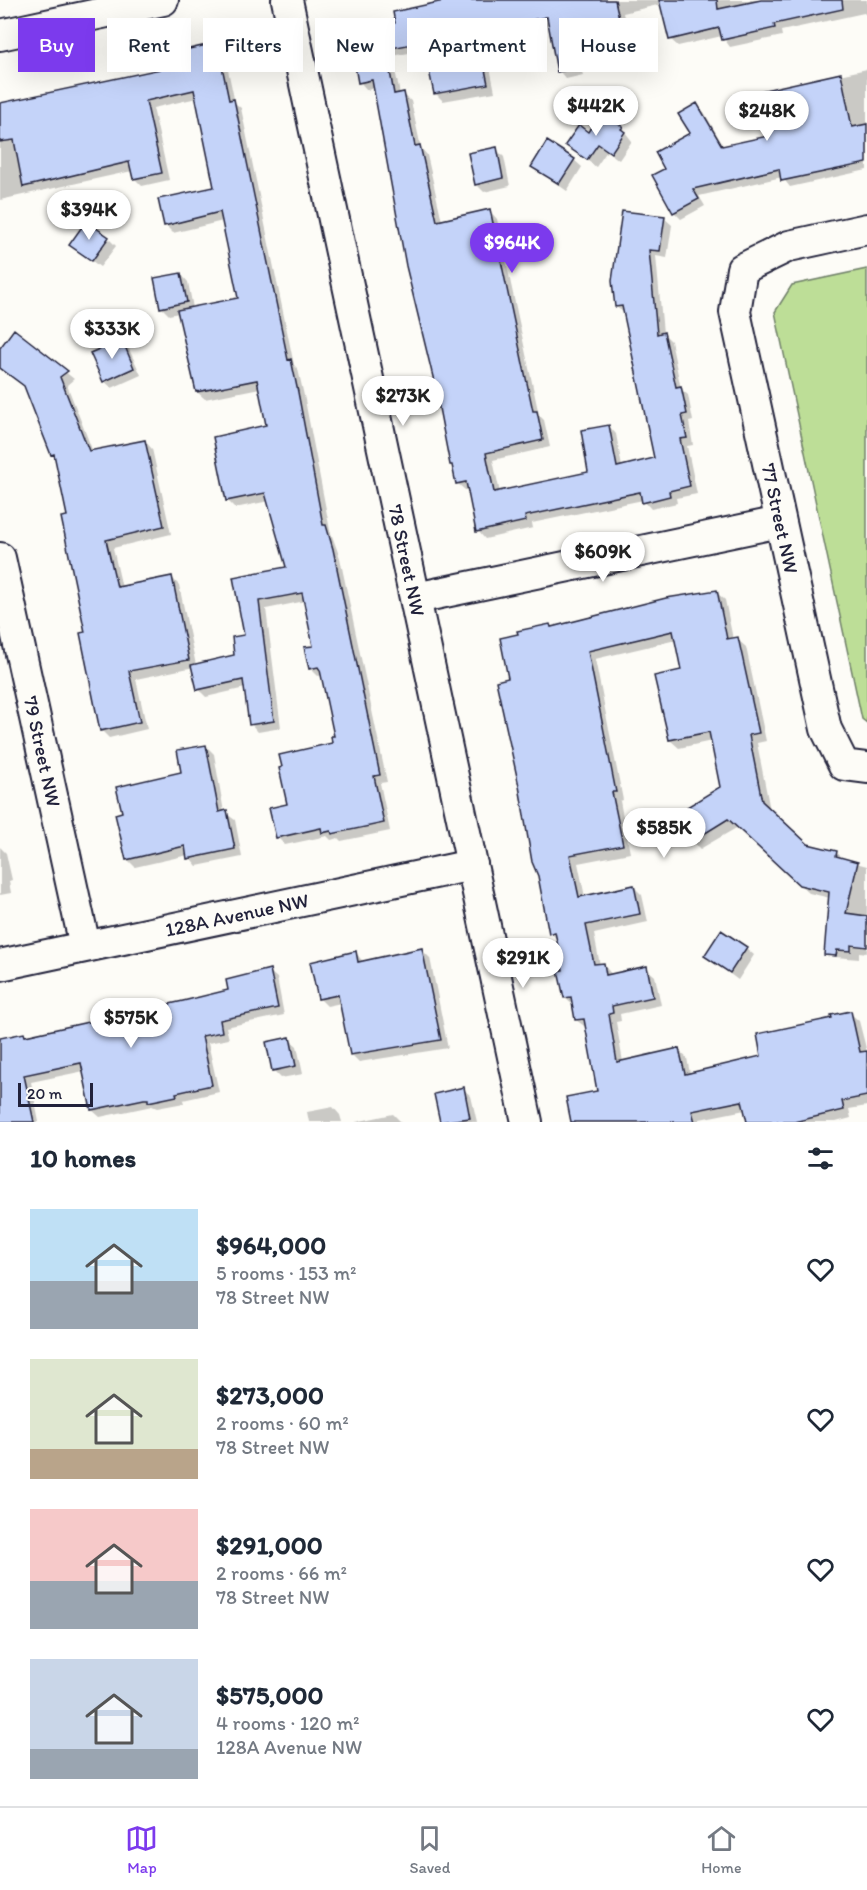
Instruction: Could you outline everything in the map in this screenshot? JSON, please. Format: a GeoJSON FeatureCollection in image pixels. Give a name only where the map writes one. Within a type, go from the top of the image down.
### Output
{"type":"FeatureCollection","features":[{"type":"Feature","properties":{"kind":"street"},"geometry":{"type":"LineString","coordinates":[[0,35],[163,0]]}},
{"type":"Feature","properties":{"kind":"street","name":"78 Street NW"},"geometry":{"type":"LineString","coordinates":[[287,0],[527,1122]]}},
{"type":"Feature","properties":{"kind":"street","name":"77 Street NW"},"geometry":{"type":"LineString","coordinates":[[855,767],[826,729],[735,312],[742,269],[789,246],[867,230]]}},
{"type":"Feature","properties":{"kind":"street"},"geometry":{"type":"LineString","coordinates":[[416,598],[780,522]]}},
{"type":"Feature","properties":{"kind":"street","name":"79 Street NW"},"geometry":{"type":"LineString","coordinates":[[2,576],[85,946]]}},
{"type":"Feature","properties":{"kind":"street","name":"128A Avenue NW"},"geometry":{"type":"LineString","coordinates":[[0,964],[472,865]]}},
{"type":"Feature","properties":{"kind":"green space"},"geometry":{"type":"Polygon","coordinates":[[[867,269],[867,723],[862,719],[775,312],[792,285],[867,269]]]}},
{"type":"Feature","properties":{"kind":"building"},"geometry":{"type":"Polygon","coordinates":[[[448,0],[615,0],[619,18],[559,18],[559,72],[557,72],[547,17],[407,18],[407,45],[395,47],[393,12],[448,0]]]}},
{"type":"Feature","properties":{"kind":"building"},"geometry":{"type":"Polygon","coordinates":[[[659,0],[717,0],[718,9],[761,0],[842,0],[843,9],[774,24],[775,28],[722,40],[719,28],[669,40],[659,0]]]}},
{"type":"Feature","properties":{"kind":"building"},"geometry":{"type":"Polygon","coordinates":[[[203,46],[203,72],[223,72],[229,100],[234,99],[288,360],[291,359],[298,392],[323,525],[326,525],[333,549],[380,775],[374,776],[384,823],[332,834],[331,831],[322,833],[321,828],[276,838],[269,808],[287,804],[279,768],[282,767],[279,755],[332,743],[331,736],[334,736],[320,670],[318,667],[309,669],[304,647],[313,646],[302,593],[259,601],[274,721],[249,725],[243,680],[197,690],[191,665],[234,655],[232,637],[244,635],[233,577],[286,567],[265,493],[226,501],[213,437],[266,425],[257,380],[196,392],[177,310],[238,298],[220,212],[164,226],[158,199],[214,187],[194,90],[146,101],[162,173],[133,179],[129,162],[23,187],[14,140],[0,142],[0,103],[146,72],[191,72],[191,49],[203,46]]]}},
{"type":"Feature","properties":{"kind":"building"},"geometry":{"type":"Polygon","coordinates":[[[356,72],[390,72],[394,94],[404,92],[415,146],[420,145],[437,221],[490,209],[533,411],[537,411],[543,440],[486,453],[494,492],[588,472],[581,430],[609,425],[617,467],[654,458],[622,306],[615,307],[612,281],[622,211],[665,216],[660,251],[649,250],[657,334],[664,332],[676,387],[681,386],[687,414],[682,415],[687,438],[680,439],[690,486],[669,491],[670,496],[642,503],[640,492],[525,516],[526,521],[476,532],[466,482],[456,484],[452,465],[450,465],[433,377],[406,266],[372,80],[358,83],[356,72]]]}},
{"type":"Feature","properties":{"kind":"building"},"geometry":{"type":"Polygon","coordinates":[[[429,72],[486,72],[488,84],[434,94],[429,72]]]}},
{"type":"Feature","properties":{"kind":"building"},"geometry":{"type":"Polygon","coordinates":[[[841,73],[852,127],[867,124],[867,163],[781,181],[779,169],[693,189],[699,199],[673,213],[652,175],[664,169],[655,152],[690,133],[678,114],[697,103],[722,146],[768,136],[760,91],[841,73]]]}},
{"type":"Feature","properties":{"kind":"building"},"geometry":{"type":"Polygon","coordinates":[[[600,114],[604,114],[623,127],[621,129],[625,132],[611,153],[598,144],[587,160],[565,145],[579,125],[588,132],[600,114]]]}},
{"type":"Feature","properties":{"kind":"building"},"geometry":{"type":"Polygon","coordinates":[[[547,141],[575,159],[559,184],[531,167],[547,141]]]}},
{"type":"Feature","properties":{"kind":"building"},"geometry":{"type":"Polygon","coordinates":[[[497,147],[503,178],[475,185],[468,153],[497,147]]]}},
{"type":"Feature","properties":{"kind":"building"},"geometry":{"type":"Polygon","coordinates":[[[86,221],[109,237],[92,261],[69,245],[86,221]]]}},
{"type":"Feature","properties":{"kind":"building"},"geometry":{"type":"Polygon","coordinates":[[[181,273],[187,302],[160,308],[154,278],[181,273]]]}},
{"type":"Feature","properties":{"kind":"building"},"geometry":{"type":"Polygon","coordinates":[[[14,329],[68,371],[60,377],[89,451],[145,440],[164,526],[106,540],[117,587],[172,576],[189,660],[129,671],[140,722],[100,731],[80,633],[85,632],[61,517],[67,516],[54,454],[51,455],[24,386],[0,368],[0,348],[14,329]]]}},
{"type":"Feature","properties":{"kind":"building"},"geometry":{"type":"Polygon","coordinates":[[[122,339],[134,368],[103,382],[90,353],[122,339]]]}},
{"type":"Feature","properties":{"kind":"building"},"geometry":{"type":"Polygon","coordinates":[[[717,590],[727,639],[738,637],[759,733],[749,735],[762,801],[808,844],[837,851],[836,856],[858,862],[846,913],[867,916],[867,947],[851,945],[851,951],[837,950],[836,956],[824,955],[829,892],[799,885],[728,819],[691,842],[674,815],[720,787],[709,732],[669,740],[654,676],[681,670],[673,631],[588,651],[616,792],[612,792],[623,845],[570,855],[579,897],[634,885],[640,914],[586,925],[594,964],[604,963],[606,975],[647,966],[653,997],[612,1006],[613,1013],[609,1014],[617,1062],[679,1048],[685,1074],[761,1056],[757,1034],[832,1018],[831,1015],[851,1011],[860,1052],[867,1051],[867,1096],[842,1101],[844,1110],[794,1122],[747,1122],[742,1101],[692,1111],[695,1122],[571,1122],[566,1097],[597,1091],[584,1019],[575,1020],[571,997],[564,998],[558,971],[563,970],[555,932],[549,934],[538,876],[532,862],[519,786],[496,681],[508,678],[500,638],[518,634],[517,631],[550,624],[551,627],[666,598],[717,590]]]}},
{"type":"Feature","properties":{"kind":"building"},"geometry":{"type":"Polygon","coordinates":[[[206,745],[219,812],[227,810],[235,849],[187,859],[185,846],[126,860],[115,814],[122,812],[116,787],[181,772],[177,750],[206,745]]]}},
{"type":"Feature","properties":{"kind":"building"},"geometry":{"type":"Polygon","coordinates":[[[721,930],[747,947],[730,973],[704,956],[721,930]]]}},
{"type":"Feature","properties":{"kind":"building"},"geometry":{"type":"Polygon","coordinates":[[[422,948],[441,1040],[350,1055],[338,995],[318,999],[310,962],[356,951],[358,962],[422,948]]]}},
{"type":"Feature","properties":{"kind":"building"},"geometry":{"type":"Polygon","coordinates":[[[270,969],[278,1008],[220,1020],[222,1032],[202,1036],[212,1085],[148,1102],[148,1099],[144,1099],[91,1110],[81,1063],[24,1075],[34,1122],[0,1122],[0,1038],[24,1033],[25,1036],[228,990],[226,980],[270,969]]]}},
{"type":"Feature","properties":{"kind":"building"},"geometry":{"type":"Polygon","coordinates":[[[290,1037],[296,1066],[272,1071],[266,1042],[290,1037]]]}},
{"type":"Feature","properties":{"kind":"building"},"geometry":{"type":"Polygon","coordinates":[[[464,1087],[470,1118],[440,1122],[434,1094],[464,1087]]]}}]}
